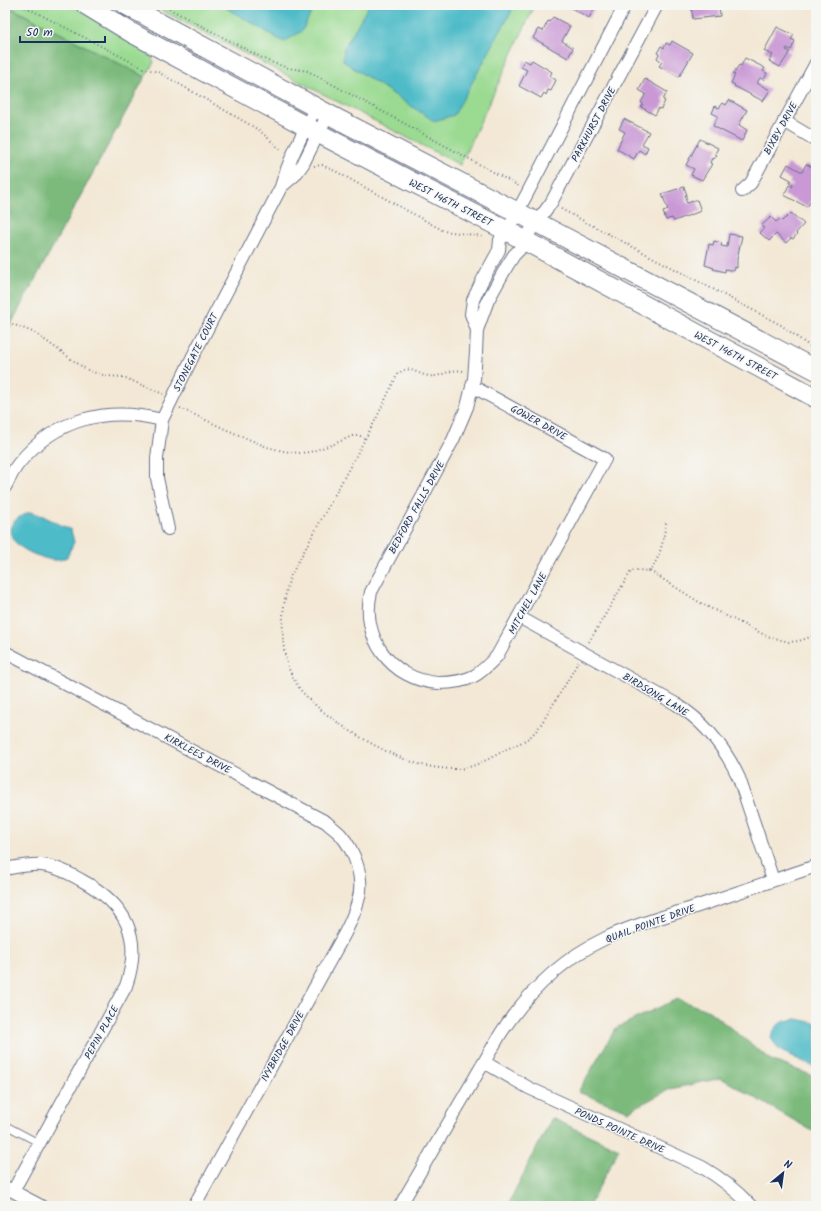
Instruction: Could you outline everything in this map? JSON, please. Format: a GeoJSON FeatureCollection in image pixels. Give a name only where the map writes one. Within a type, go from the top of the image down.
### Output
{"type":"FeatureCollection","features":[{"type":"Feature","properties":{"kind":"main road","name":"WEST 146TH STREET"},"geometry":{"type":"LineString","coordinates":[[86,5],[132,33],[312,130],[507,230],[816,398]]}},
{"type":"Feature","properties":{"kind":"main road"},"geometry":{"type":"LineString","coordinates":[[126,5],[322,111],[816,370]]}},
{"type":"Feature","properties":{"kind":"street"},"geometry":{"type":"LineString","coordinates":[[507,230],[625,5]]}},
{"type":"Feature","properties":{"kind":"street","name":"PARKHURST DRIVE"},"geometry":{"type":"LineString","coordinates":[[524,240],[551,203],[657,5]]}},
{"type":"Feature","properties":{"kind":"street","name":"BIXBY DRIVE"},"geometry":{"type":"LineString","coordinates":[[742,192],[751,183],[816,63]]}},
{"type":"Feature","properties":{"kind":"street","name":"STONEGATE COURT"},"geometry":{"type":"LineString","coordinates":[[168,529],[157,478],[157,458],[162,420],[282,186],[286,170],[312,130],[322,111]]}},
{"type":"Feature","properties":{"kind":"street"},"geometry":{"type":"LineString","coordinates":[[784,121],[816,140]]}},
{"type":"Feature","properties":{"kind":"street","name":"BEDFORD FALLS DRIVE"},"geometry":{"type":"LineString","coordinates":[[477,330],[471,314],[473,300],[499,250],[500,240],[507,230]]}},
{"type":"Feature","properties":{"kind":"street","name":"BEDFORD FALLS DRIVE"},"geometry":{"type":"LineString","coordinates":[[404,674],[393,666],[384,656],[374,636],[368,612],[370,592],[453,440],[467,407],[472,386],[477,330],[488,300],[514,255],[520,250],[524,240]]}},
{"type":"Feature","properties":{"kind":"street","name":"GOWER DRIVE"},"geometry":{"type":"LineString","coordinates":[[472,386],[605,459]]}},
{"type":"Feature","properties":{"kind":"street"},"geometry":{"type":"LineString","coordinates":[[5,487],[18,465],[28,453],[57,430],[73,423],[89,418],[121,414],[141,415],[162,420]]}},
{"type":"Feature","properties":{"kind":"street","name":"MITCHEL LANE"},"geometry":{"type":"LineString","coordinates":[[404,674],[416,679],[431,682],[445,683],[461,681],[473,677],[497,656],[605,459]]}},
{"type":"Feature","properties":{"kind":"street","name":"BIRDSONG LANE"},"geometry":{"type":"LineString","coordinates":[[519,617],[688,711],[714,736],[732,763],[739,778],[773,880]]}},
{"type":"Feature","properties":{"kind":"street","name":"KIRKLEES DRIVE"},"geometry":{"type":"LineString","coordinates":[[5,652],[326,822],[339,833],[348,845],[357,867],[360,883]]}},
{"type":"Feature","properties":{"kind":"street","name":"PEPIN PLACE"},"geometry":{"type":"LineString","coordinates":[[5,869],[42,865],[55,868],[96,888],[110,899],[124,916],[133,944],[131,972],[126,986],[39,1143],[9,1189]]}},
{"type":"Feature","properties":{"kind":"street","name":"QUAIL POINTE DRIVE"},"geometry":{"type":"LineString","coordinates":[[400,1206],[501,1033],[523,1002],[562,965],[584,950],[626,930],[816,866]]}},
{"type":"Feature","properties":{"kind":"street","name":"IVYBRIDGE DRIVE"},"geometry":{"type":"LineString","coordinates":[[194,1206],[345,933],[358,902],[360,883]]}},
{"type":"Feature","properties":{"kind":"street","name":"PONDS POINTE DRIVE"},"geometry":{"type":"LineString","coordinates":[[484,1062],[529,1088],[702,1167],[718,1176],[751,1206]]}},
{"type":"Feature","properties":{"kind":"street"},"geometry":{"type":"LineString","coordinates":[[9,1189],[40,1206]]}},
{"type":"Feature","properties":{"kind":"lane"},"geometry":{"type":"LineString","coordinates":[[5,1124],[39,1143]]}},
{"type":"Feature","properties":{"kind":"path"},"geometry":{"type":"LineString","coordinates":[[22,5],[143,68],[158,72],[259,130],[285,154]]}},
{"type":"Feature","properties":{"kind":"path"},"geometry":{"type":"LineString","coordinates":[[162,5],[268,61],[288,68],[308,72],[523,188]]}},
{"type":"Feature","properties":{"kind":"path"},"geometry":{"type":"LineString","coordinates":[[311,166],[322,165],[337,172],[444,232],[483,236]]}},
{"type":"Feature","properties":{"kind":"path"},"geometry":{"type":"LineString","coordinates":[[555,206],[781,325],[816,351]]}},
{"type":"Feature","properties":{"kind":"path"},"geometry":{"type":"LineString","coordinates":[[5,321],[35,333],[74,362],[90,371],[107,376],[123,376],[232,432],[267,447],[299,453],[315,451],[352,436],[360,436],[366,439]]}},
{"type":"Feature","properties":{"kind":"path"},"geometry":{"type":"LineString","coordinates":[[816,438],[816,445]]}},
{"type":"Feature","properties":{"kind":"path"},"geometry":{"type":"LineString","coordinates":[[650,571],[657,562],[662,547],[666,523]]}},
{"type":"Feature","properties":{"kind":"path"},"geometry":{"type":"LineString","coordinates":[[547,715],[631,571],[650,571],[702,604],[767,636],[789,642],[799,641],[816,635]]}},
{"type":"Feature","properties":{"kind":"green space"},"geometry":{"type":"Polygon","coordinates":[[[5,5],[145,77],[5,335],[5,5]]]}},
{"type":"Feature","properties":{"kind":"green space"},"geometry":{"type":"Polygon","coordinates":[[[6,5],[75,5],[147,50],[154,62],[145,77],[6,5]]]}},
{"type":"Feature","properties":{"kind":"green space"},"geometry":{"type":"Polygon","coordinates":[[[151,5],[535,5],[460,165],[151,5]]]}},
{"type":"Feature","properties":{"kind":"green space"},"geometry":{"type":"Polygon","coordinates":[[[677,999],[709,1011],[771,1060],[816,1077],[816,1133],[721,1078],[670,1089],[629,1111],[578,1092],[616,1028],[677,999]]]}},
{"type":"Feature","properties":{"kind":"green space"},"geometry":{"type":"Polygon","coordinates":[[[552,1118],[619,1149],[589,1206],[507,1206],[552,1118]]]}},
{"type":"Feature","properties":{"kind":"water"},"geometry":{"type":"Polygon","coordinates":[[[221,5],[315,5],[302,31],[284,42],[221,5]]]}},
{"type":"Feature","properties":{"kind":"water"},"geometry":{"type":"Polygon","coordinates":[[[369,5],[515,5],[454,115],[434,121],[343,61],[344,48],[369,5]]]}},
{"type":"Feature","properties":{"kind":"water"},"geometry":{"type":"Polygon","coordinates":[[[30,512],[43,516],[71,530],[74,542],[67,557],[59,560],[47,559],[27,551],[16,543],[10,529],[17,519],[30,512]]]}},
{"type":"Feature","properties":{"kind":"water"},"geometry":{"type":"Polygon","coordinates":[[[797,1019],[816,1023],[816,1068],[779,1050],[771,1038],[777,1025],[797,1019]]]}},
{"type":"Feature","properties":{"kind":"building"},"geometry":{"type":"Polygon","coordinates":[[[563,5],[592,5],[595,7],[589,18],[570,7],[569,8],[563,5]]]}},
{"type":"Feature","properties":{"kind":"building"},"geometry":{"type":"Polygon","coordinates":[[[691,5],[719,5],[720,16],[693,19],[691,5]]]}},
{"type":"Feature","properties":{"kind":"building"},"geometry":{"type":"Polygon","coordinates":[[[553,17],[570,26],[562,41],[573,48],[568,58],[533,38],[538,29],[543,31],[548,21],[549,22],[553,17]]]}},
{"type":"Feature","properties":{"kind":"building"},"geometry":{"type":"Polygon","coordinates":[[[777,27],[794,35],[791,39],[795,41],[791,50],[787,48],[786,50],[790,52],[780,67],[769,61],[773,55],[764,51],[777,27]]]}},
{"type":"Feature","properties":{"kind":"building"},"geometry":{"type":"Polygon","coordinates":[[[672,41],[693,53],[679,77],[659,66],[662,62],[657,58],[659,54],[657,53],[661,46],[664,48],[666,43],[670,45],[672,41]]]}},
{"type":"Feature","properties":{"kind":"building"},"geometry":{"type":"Polygon","coordinates":[[[745,58],[765,68],[763,71],[767,73],[764,80],[760,78],[757,83],[770,90],[763,101],[731,83],[735,75],[733,74],[739,65],[741,66],[745,58]]]}},
{"type":"Feature","properties":{"kind":"building"},"geometry":{"type":"Polygon","coordinates":[[[524,60],[530,63],[532,60],[552,72],[550,76],[556,80],[551,91],[548,90],[546,95],[544,93],[541,98],[519,86],[527,70],[521,67],[524,60]]]}},
{"type":"Feature","properties":{"kind":"building"},"geometry":{"type":"Polygon","coordinates":[[[645,79],[667,92],[661,109],[659,108],[655,115],[641,107],[643,104],[641,102],[646,94],[639,90],[645,79]]]}},
{"type":"Feature","properties":{"kind":"building"},"geometry":{"type":"Polygon","coordinates":[[[729,100],[747,110],[739,125],[747,130],[742,141],[713,126],[718,116],[712,113],[715,106],[719,108],[723,103],[726,105],[729,100]]]}},
{"type":"Feature","properties":{"kind":"building"},"geometry":{"type":"Polygon","coordinates":[[[624,119],[649,132],[642,144],[648,147],[645,154],[639,150],[634,159],[617,149],[625,132],[619,129],[624,119]]]}},
{"type":"Feature","properties":{"kind":"building"},"geometry":{"type":"Polygon","coordinates":[[[700,139],[718,148],[715,154],[717,155],[714,159],[712,158],[710,163],[712,164],[702,180],[691,175],[694,169],[686,165],[700,139]]]}},
{"type":"Feature","properties":{"kind":"building"},"geometry":{"type":"Polygon","coordinates":[[[788,164],[802,172],[806,164],[816,169],[816,193],[807,207],[784,195],[789,185],[792,187],[793,185],[789,183],[791,180],[782,175],[788,164]]]}},
{"type":"Feature","properties":{"kind":"building"},"geometry":{"type":"Polygon","coordinates":[[[684,187],[687,195],[685,195],[687,199],[685,199],[687,203],[697,200],[701,211],[674,221],[672,218],[666,220],[663,212],[668,210],[662,194],[684,187]]]}},
{"type":"Feature","properties":{"kind":"building"},"geometry":{"type":"Polygon","coordinates":[[[791,213],[804,224],[793,239],[791,238],[786,243],[776,234],[769,241],[760,233],[764,228],[761,226],[771,217],[776,222],[780,219],[782,221],[791,213]]]}},
{"type":"Feature","properties":{"kind":"building"},"geometry":{"type":"Polygon","coordinates":[[[729,234],[742,236],[737,259],[737,268],[735,267],[734,271],[725,269],[725,272],[705,265],[709,244],[713,245],[714,241],[722,243],[721,246],[727,247],[729,234]]]}}]}
